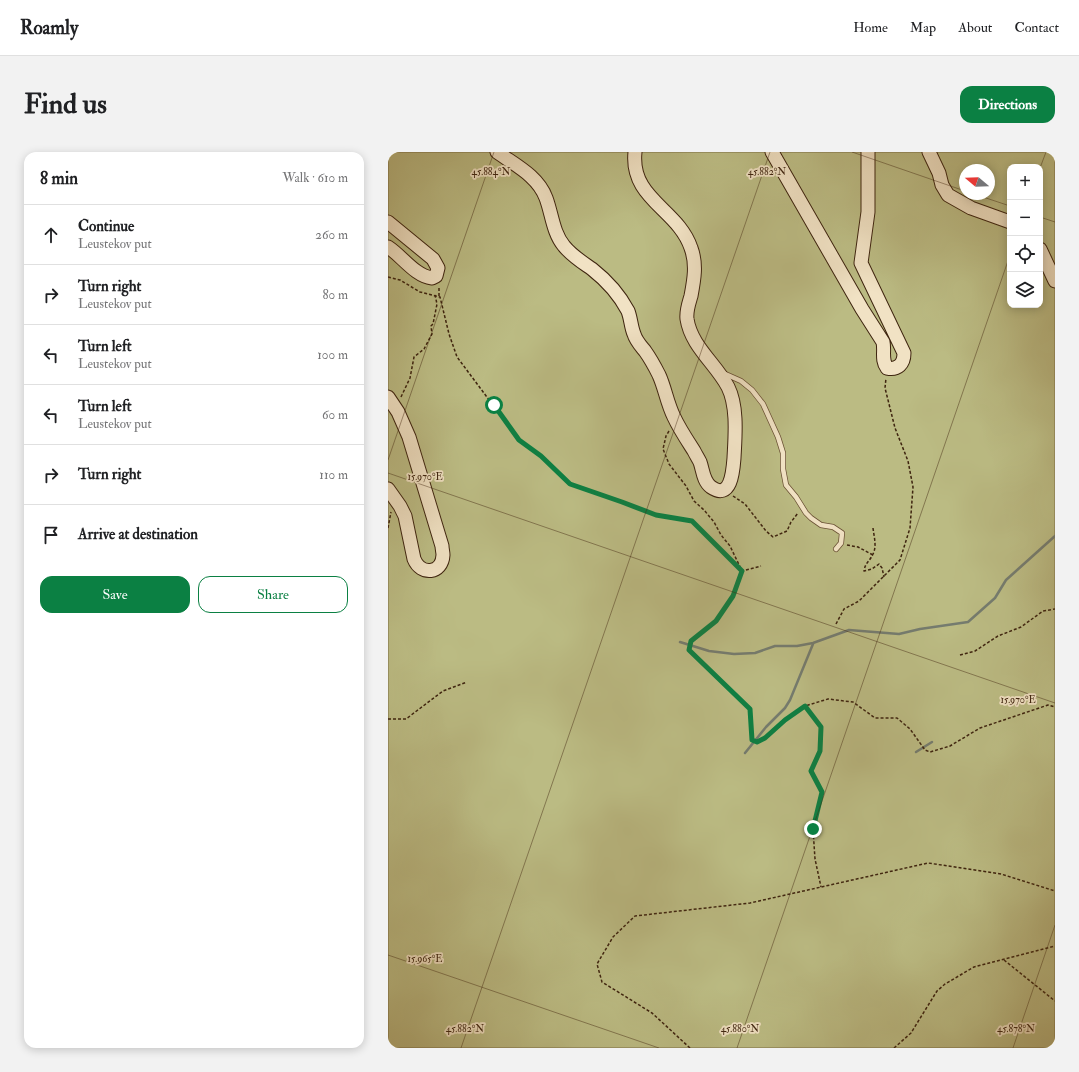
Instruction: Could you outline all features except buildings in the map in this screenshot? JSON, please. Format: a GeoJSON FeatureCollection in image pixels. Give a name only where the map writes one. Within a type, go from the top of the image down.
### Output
{"type":"FeatureCollection","features":[{"type":"Feature","properties":{"kind":"main road"},"geometry":{"type":"LineString","coordinates":[[497,152],[531,176],[538,184],[545,196],[555,230],[561,243],[573,255],[601,276],[612,287],[628,311],[635,337],[660,377],[667,401],[700,463],[705,479],[708,484],[715,489],[724,490],[730,484],[733,470],[735,412],[732,397],[728,386],[697,344],[687,319],[687,309],[694,282],[695,270],[691,248],[686,235],[675,220],[653,199],[639,182],[634,163],[635,152]]}},
{"type":"Feature","properties":{"kind":"main road"},"geometry":{"type":"LineString","coordinates":[[772,152],[862,309],[883,342],[884,364],[887,368],[893,369],[901,365],[904,360],[904,353],[861,262],[868,212],[868,152]]}},
{"type":"Feature","properties":{"kind":"main road"},"geometry":{"type":"LineString","coordinates":[[929,152],[939,173],[942,185],[948,195],[971,208],[1007,221]]}},
{"type":"Feature","properties":{"kind":"main road"},"geometry":{"type":"LineString","coordinates":[[388,222],[433,259],[438,268],[436,276],[432,278],[420,274],[400,256],[388,248]]}},
{"type":"Feature","properties":{"kind":"main road"},"geometry":{"type":"LineString","coordinates":[[1043,255],[1055,281]]}},
{"type":"Feature","properties":{"kind":"main road"},"geometry":{"type":"LineString","coordinates":[[388,489],[405,516],[414,559],[417,565],[422,569],[435,569],[441,563],[443,556],[442,546],[409,437],[398,412],[390,400]]}},
{"type":"Feature","properties":{"kind":"lane"},"geometry":{"type":"LineString","coordinates":[[716,370],[741,381],[752,390],[763,404],[778,437],[783,453],[783,469],[786,485],[811,518],[821,525],[833,527],[842,533],[842,543],[836,549]]}},
{"type":"Feature","properties":{"kind":"path"},"geometry":{"type":"LineString","coordinates":[[388,277],[400,280],[420,292],[440,297],[449,334],[458,357],[519,440],[541,456],[570,484],[656,515],[692,521],[742,571]]}},
{"type":"Feature","properties":{"kind":"path"},"geometry":{"type":"LineString","coordinates":[[390,400],[401,397],[410,378],[414,358],[424,349],[432,334],[431,326],[433,324],[436,304],[435,295]]}},
{"type":"Feature","properties":{"kind":"path"},"geometry":{"type":"LineString","coordinates":[[836,624],[844,609],[859,601],[900,560],[910,528],[913,487],[908,461],[895,428],[885,388],[887,368]]}},
{"type":"Feature","properties":{"kind":"path"},"geometry":{"type":"LineString","coordinates":[[678,424],[672,427],[666,436],[663,449],[669,464],[686,486],[694,501],[714,522],[721,535],[730,546],[742,571],[733,596],[716,621],[691,641],[689,650],[750,709],[752,740],[757,742],[765,738],[785,720],[805,706],[828,699],[853,702],[875,718],[897,718],[910,729],[925,750],[930,752],[950,746],[980,728],[1016,715],[1048,705],[1055,707]]}},
{"type":"Feature","properties":{"kind":"path"},"geometry":{"type":"LineString","coordinates":[[724,490],[745,504],[766,531],[773,537],[787,531],[791,522],[803,508]]}},
{"type":"Feature","properties":{"kind":"path"},"geometry":{"type":"LineString","coordinates":[[873,528],[876,546],[873,555],[864,566],[864,571],[872,569],[879,564],[882,568],[884,577]]}},
{"type":"Feature","properties":{"kind":"path"},"geometry":{"type":"LineString","coordinates":[[842,543],[858,547],[873,555]]}},
{"type":"Feature","properties":{"kind":"path"},"geometry":{"type":"LineString","coordinates":[[742,571],[761,566]]}},
{"type":"Feature","properties":{"kind":"path"},"geometry":{"type":"LineString","coordinates":[[960,655],[975,651],[998,636],[1021,627],[1043,611],[1055,609]]}},
{"type":"Feature","properties":{"kind":"path"},"geometry":{"type":"LineString","coordinates":[[388,719],[406,719],[443,691],[467,682]]}},
{"type":"Feature","properties":{"kind":"path"},"geometry":{"type":"LineString","coordinates":[[805,706],[821,727],[820,751],[811,771],[822,792],[813,829],[815,859],[821,887]]}},
{"type":"Feature","properties":{"kind":"path"},"geometry":{"type":"LineString","coordinates":[[690,1048],[652,1013],[602,982],[597,964],[613,937],[635,916],[750,903],[928,863],[1001,874],[1055,891]]}},
{"type":"Feature","properties":{"kind":"path"},"geometry":{"type":"LineString","coordinates":[[894,1048],[911,1033],[937,991],[974,967],[1055,946]]}},
{"type":"Feature","properties":{"kind":"path"},"geometry":{"type":"LineString","coordinates":[[1004,960],[1055,1001]]}},
{"type":"Feature","properties":{"kind":"green space"},"geometry":{"type":"Polygon","coordinates":[[[388,152],[1055,152],[1055,1048],[388,1048],[388,152]]]}},
{"type":"Feature","properties":{"kind":"waterway"},"geometry":{"type":"LineString","coordinates":[[680,642],[709,651],[734,654],[755,653],[775,646],[797,646],[813,643],[849,630],[899,634],[920,629],[968,622],[995,598],[1006,580],[1055,536]]}},
{"type":"Feature","properties":{"kind":"waterway"},"geometry":{"type":"LineString","coordinates":[[745,753],[766,727],[785,708],[790,700],[813,644]]}},
{"type":"Feature","properties":{"kind":"waterway"},"geometry":{"type":"LineString","coordinates":[[916,752],[932,742]]}},
{"type":"Feature","properties":{"kind":"route"},"geometry":{"type":"LineString","coordinates":[[494,405],[519,440],[541,456],[570,484],[656,515],[692,521],[742,571],[733,596],[716,621],[691,641],[689,650],[750,709],[752,740],[757,742],[765,738],[785,720],[805,706],[821,727],[820,751],[811,771],[822,792],[813,829]]}}]}
